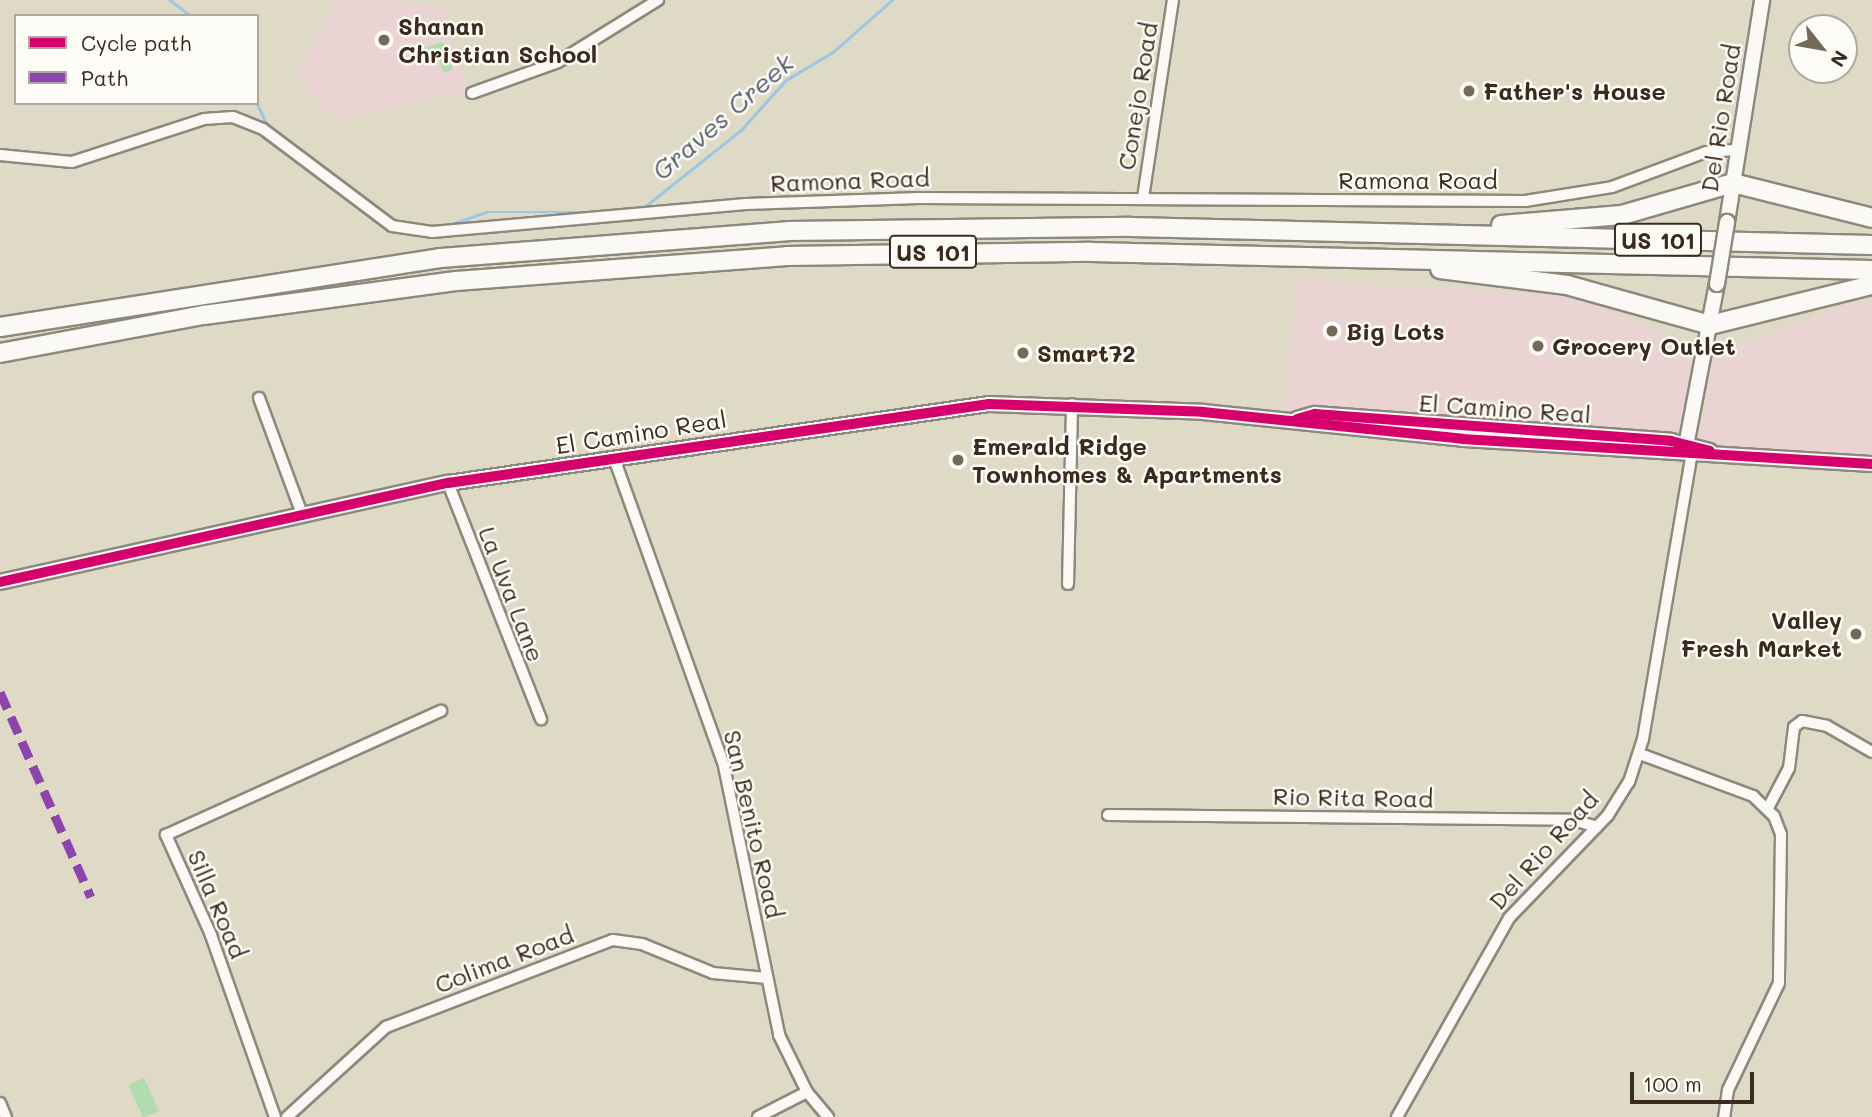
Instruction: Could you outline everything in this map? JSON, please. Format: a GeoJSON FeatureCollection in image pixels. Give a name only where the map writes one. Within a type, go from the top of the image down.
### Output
{"type":"FeatureCollection","features":[{"type":"Feature","properties":{"kind":"highway"},"geometry":{"type":"LineString","coordinates":[[1444,234],[1622,215],[1733,183],[1872,218]]}},
{"type":"Feature","properties":{"kind":"highway","name":"US 101"},"geometry":{"type":"LineString","coordinates":[[0,327],[314,274],[682,236],[998,226],[1872,245]]}},
{"type":"Feature","properties":{"kind":"highway","name":"US 101"},"geometry":{"type":"LineString","coordinates":[[0,353],[331,297],[698,260],[1000,251],[1872,270]]}},
{"type":"Feature","properties":{"kind":"highway"},"geometry":{"type":"LineString","coordinates":[[1361,258],[1567,285],[1710,325],[1872,285]]}},
{"type":"Feature","properties":{"kind":"main road","name":"Del Rio Road"},"geometry":{"type":"LineString","coordinates":[[1688,454],[1762,0]]}},
{"type":"Feature","properties":{"kind":"main road","name":"El Camino Real"},"geometry":{"type":"LineString","coordinates":[[0,582],[448,483],[957,407],[1072,404],[1297,419],[1359,431],[1872,464]]}},
{"type":"Feature","properties":{"kind":"street"},"geometry":{"type":"LineString","coordinates":[[472,93],[558,62],[658,0]]}},
{"type":"Feature","properties":{"kind":"street","name":"Conejo Road"},"geometry":{"type":"LineString","coordinates":[[1143,198],[1173,0]]}},
{"type":"Feature","properties":{"kind":"street","name":"Ramona Road"},"geometry":{"type":"LineString","coordinates":[[0,155],[72,162],[204,119],[233,117],[263,129],[368,212],[419,232],[746,204],[1143,198],[1525,201],[1612,187],[1706,152],[1738,150]]}},
{"type":"Feature","properties":{"kind":"street"},"geometry":{"type":"LineString","coordinates":[[259,398],[302,514]]}},
{"type":"Feature","properties":{"kind":"street"},"geometry":{"type":"LineString","coordinates":[[1068,584],[1072,404]]}},
{"type":"Feature","properties":{"kind":"street","name":"Del Rio Road"},"geometry":{"type":"LineString","coordinates":[[1397,1117],[1417,1091],[1502,928],[1597,827],[1622,795],[1640,754],[1688,454]]}},
{"type":"Feature","properties":{"kind":"street","name":"San Benito Road"},"geometry":{"type":"LineString","coordinates":[[614,458],[724,766],[779,1035],[807,1092],[828,1117]]}},
{"type":"Feature","properties":{"kind":"street","name":"La Uva Lane"},"geometry":{"type":"LineString","coordinates":[[448,483],[541,719]]}},
{"type":"Feature","properties":{"kind":"street","name":"Silla Road"},"geometry":{"type":"LineString","coordinates":[[275,1117],[211,934],[166,835],[442,711]]}},
{"type":"Feature","properties":{"kind":"street"},"geometry":{"type":"LineString","coordinates":[[1768,808],[1789,768],[1794,727],[1802,721],[1827,726],[1872,752]]}},
{"type":"Feature","properties":{"kind":"street"},"geometry":{"type":"LineString","coordinates":[[1640,754],[1744,792],[1768,808],[1782,844],[1781,973],[1728,1090],[1724,1117]]}},
{"type":"Feature","properties":{"kind":"street","name":"Rio Rita Road"},"geometry":{"type":"LineString","coordinates":[[1108,815],[1573,820],[1597,827]]}},
{"type":"Feature","properties":{"kind":"street","name":"Colima Road"},"geometry":{"type":"LineString","coordinates":[[287,1117],[387,1027],[613,940],[642,944],[713,973],[767,978]]}},
{"type":"Feature","properties":{"kind":"street"},"geometry":{"type":"LineString","coordinates":[[758,1117],[807,1092]]}},
{"type":"Feature","properties":{"kind":"street"},"geometry":{"type":"LineString","coordinates":[[0,1103],[6,1117]]}},
{"type":"Feature","properties":{"kind":"shaded area","name":"Shanan Christian School"},"geometry":{"type":"Polygon","coordinates":[[[336,0],[443,4],[468,91],[334,120],[296,76],[336,0]]]}},
{"type":"Feature","properties":{"kind":"shaded area"},"geometry":{"type":"Polygon","coordinates":[[[1296,280],[1562,295],[1633,319],[1699,352],[1683,440],[1285,412],[1296,280]]]}},
{"type":"Feature","properties":{"kind":"shaded area"},"geometry":{"type":"Polygon","coordinates":[[[1862,300],[1872,300],[1872,461],[1699,442],[1713,355],[1862,300]]]}},
{"type":"Feature","properties":{"kind":"green space"},"geometry":{"type":"Polygon","coordinates":[[[443,42],[453,70],[443,72],[439,59],[420,63],[423,48],[443,42]]]}},
{"type":"Feature","properties":{"kind":"green space"},"geometry":{"type":"Polygon","coordinates":[[[144,1078],[159,1111],[143,1117],[128,1085],[144,1078]]]}},
{"type":"Feature","properties":{"kind":"waterway","name":"Graves Creek"},"geometry":{"type":"LineString","coordinates":[[170,0],[188,14]]}},
{"type":"Feature","properties":{"kind":"waterway","name":"Graves Creek"},"geometry":{"type":"LineString","coordinates":[[642,209],[741,130],[786,80],[833,52],[892,0]]}},
{"type":"Feature","properties":{"kind":"waterway","name":"Graves Creek"},"geometry":{"type":"LineString","coordinates":[[258,105],[269,129]]}},
{"type":"Feature","properties":{"kind":"waterway","name":"Graves Creek"},"geometry":{"type":"LineString","coordinates":[[443,227],[486,212],[608,212]]}},
{"type":"Feature","properties":{"kind":"marked path"},"geometry":{"type":"LineString","coordinates":[[0,692],[91,897]]}},
{"type":"Feature","properties":{"kind":"cycle path"},"geometry":{"type":"LineString","coordinates":[[0,582],[448,483],[989,404],[1203,412],[1463,439],[1872,464]]}},
{"type":"Feature","properties":{"kind":"cycle path"},"geometry":{"type":"LineString","coordinates":[[1297,419],[1315,414],[1671,441],[1710,451]]}},
{"type":"Feature","properties":{"kind":"place","name":"Shanan Christian School"},"geometry":{"type":"Point","coordinates":[384,40]}},
{"type":"Feature","properties":{"kind":"place","name":"Father's House"},"geometry":{"type":"Point","coordinates":[1469,91]}},
{"type":"Feature","properties":{"kind":"place","name":"Big Lots"},"geometry":{"type":"Point","coordinates":[1332,331]}},
{"type":"Feature","properties":{"kind":"place","name":"Grocery Outlet"},"geometry":{"type":"Point","coordinates":[1538,346]}},
{"type":"Feature","properties":{"kind":"place","name":"Smart72"},"geometry":{"type":"Point","coordinates":[1023,353]}},
{"type":"Feature","properties":{"kind":"place","name":"Emerald Ridge Townhomes & Apartments"},"geometry":{"type":"Point","coordinates":[958,460]}},
{"type":"Feature","properties":{"kind":"place","name":"Valley Fresh Market"},"geometry":{"type":"Point","coordinates":[1856,634]}}]}
